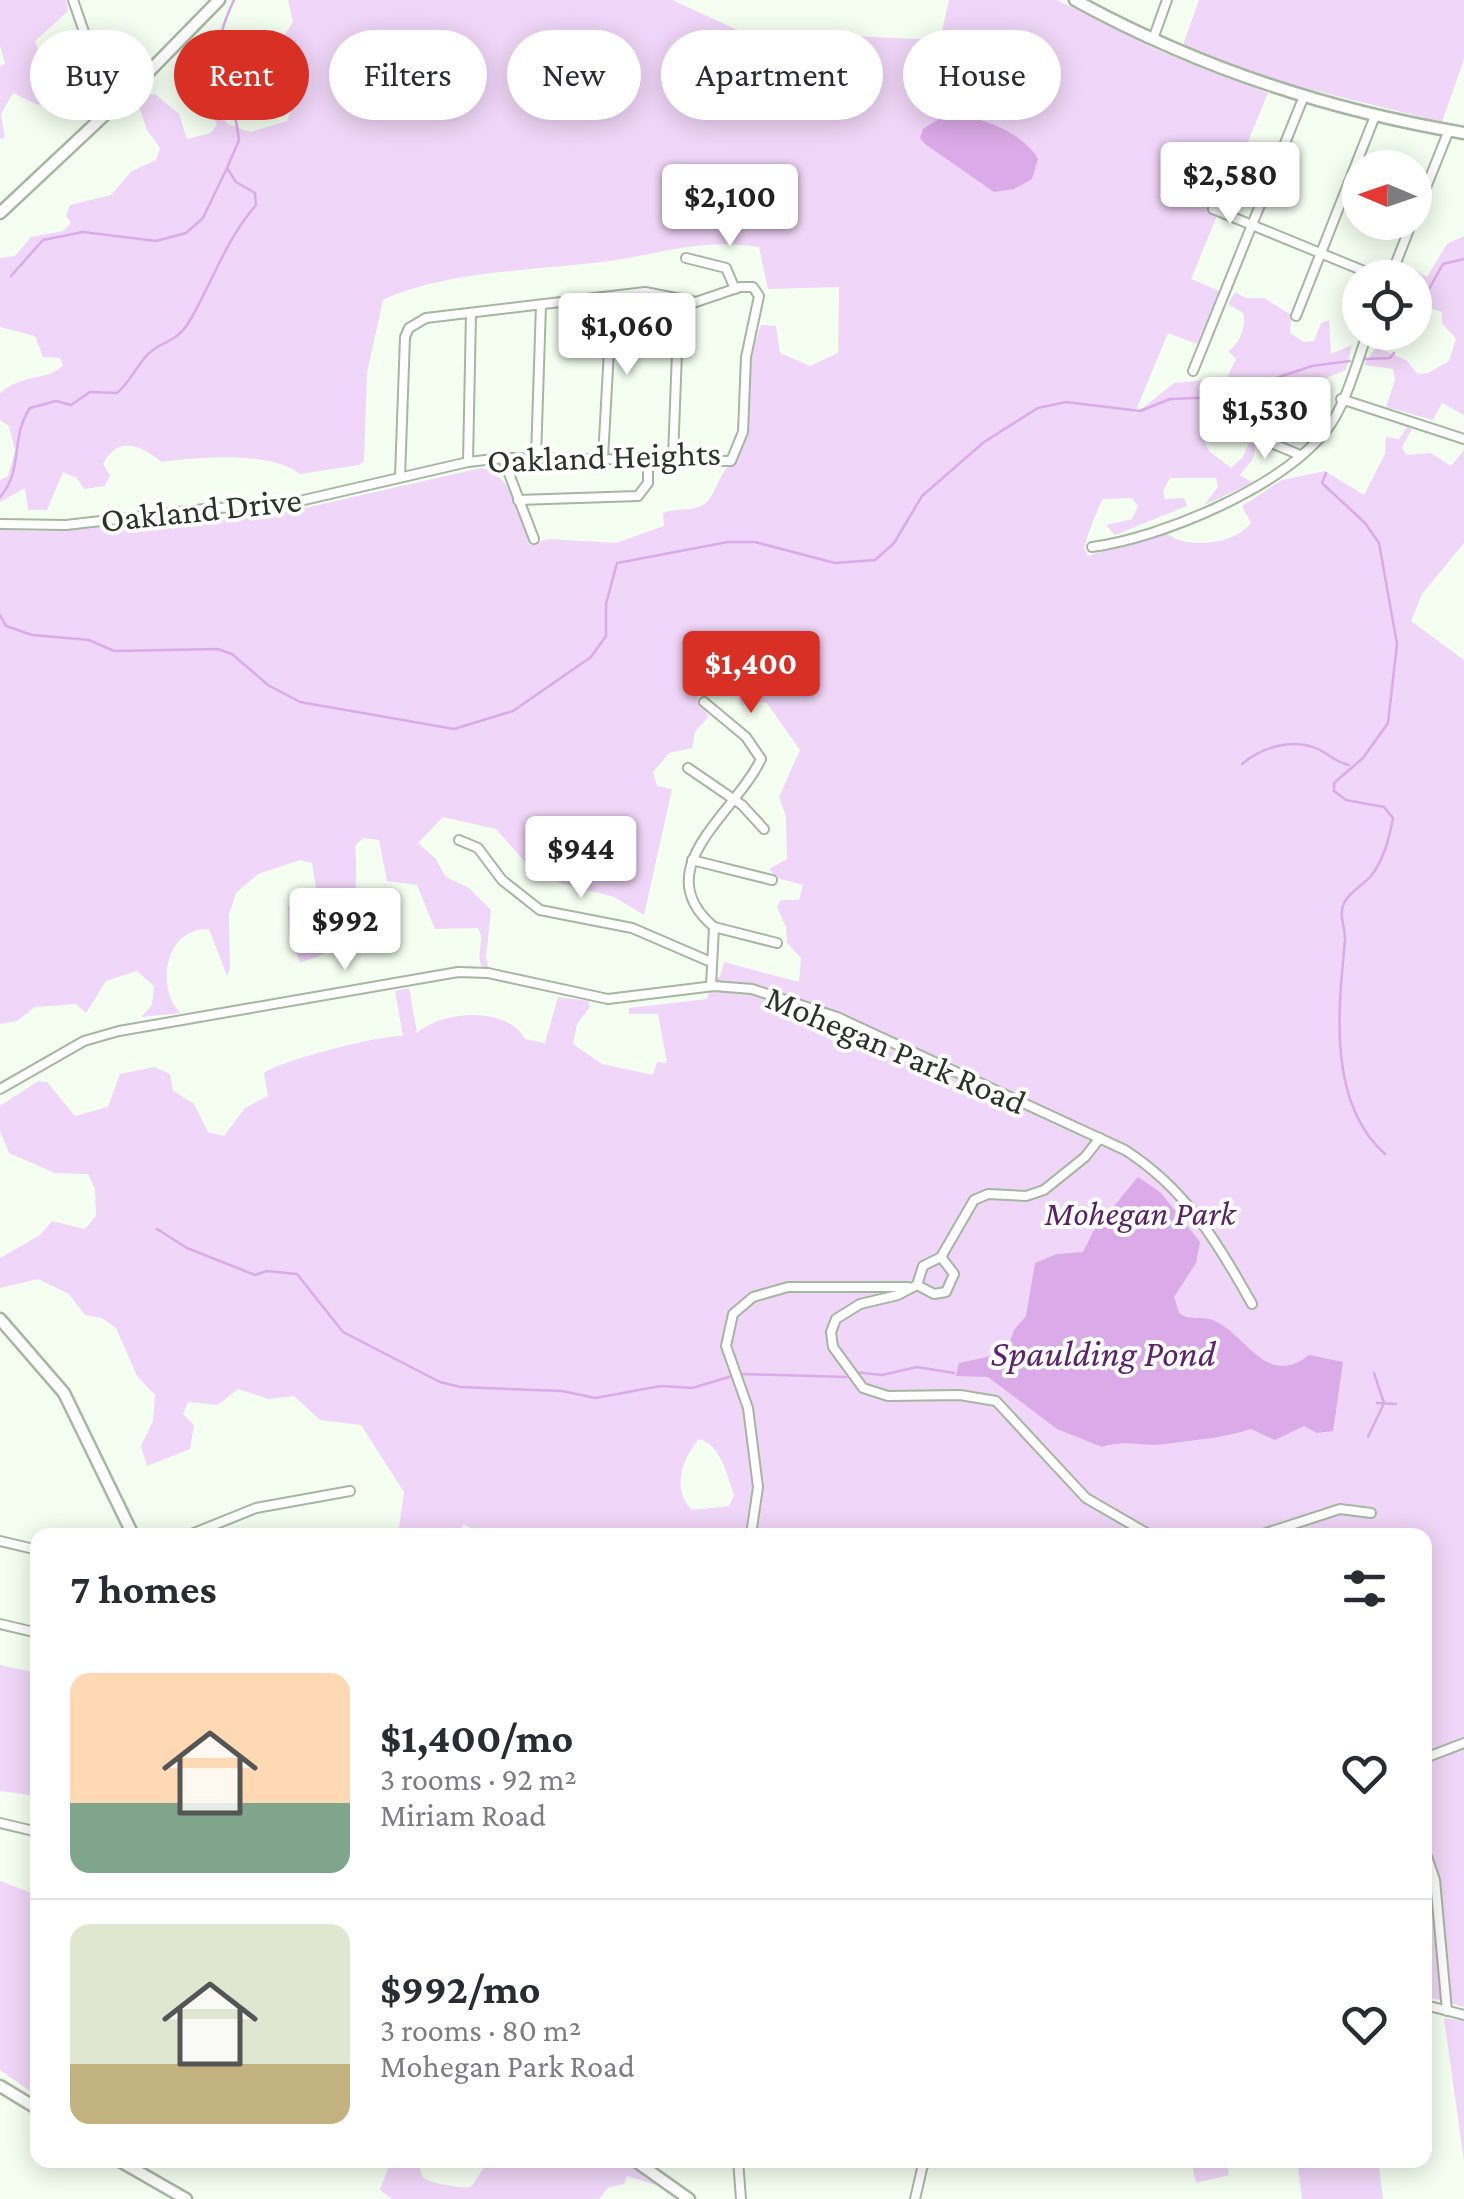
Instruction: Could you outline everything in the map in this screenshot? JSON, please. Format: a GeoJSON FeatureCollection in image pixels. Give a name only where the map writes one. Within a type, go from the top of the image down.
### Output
{"type":"FeatureCollection","features":[{"type":"Feature","properties":{"kind":"main road"},"geometry":{"type":"LineString","coordinates":[[0,213],[95,125],[219,0]]}},
{"type":"Feature","properties":{"kind":"main road"},"geometry":{"type":"LineString","coordinates":[[1075,0],[1153,40],[1304,96],[1375,116],[1464,133]]}},
{"type":"Feature","properties":{"kind":"main road"},"geometry":{"type":"LineString","coordinates":[[0,1319],[64,1394],[130,1528]]}},
{"type":"Feature","properties":{"kind":"main road"},"geometry":{"type":"LineString","coordinates":[[0,2086],[30,2104]]}},
{"type":"Feature","properties":{"kind":"main road"},"geometry":{"type":"LineString","coordinates":[[132,2168],[186,2199]]}},
{"type":"Feature","properties":{"kind":"main road"},"geometry":{"type":"LineString","coordinates":[[645,2168],[689,2199]]}},
{"type":"Feature","properties":{"kind":"street"},"geometry":{"type":"LineString","coordinates":[[73,0],[99,75],[95,125]]}},
{"type":"Feature","properties":{"kind":"street"},"geometry":{"type":"LineString","coordinates":[[1100,14],[1105,0]]}},
{"type":"Feature","properties":{"kind":"street"},"geometry":{"type":"LineString","coordinates":[[1153,40],[1167,0]]}},
{"type":"Feature","properties":{"kind":"street"},"geometry":{"type":"LineString","coordinates":[[1193,371],[1304,96]]}},
{"type":"Feature","properties":{"kind":"street"},"geometry":{"type":"LineString","coordinates":[[1296,316],[1375,116]]}},
{"type":"Feature","properties":{"kind":"street"},"geometry":{"type":"LineString","coordinates":[[1432,172],[1449,130]]}},
{"type":"Feature","properties":{"kind":"street"},"geometry":{"type":"LineString","coordinates":[[1213,209],[1342,262]]}},
{"type":"Feature","properties":{"kind":"street"},"geometry":{"type":"LineString","coordinates":[[400,478],[405,337],[409,328],[426,318],[612,296],[659,292],[696,302],[735,288],[726,268],[686,258]]}},
{"type":"Feature","properties":{"kind":"street","name":"Oakland Heights"},"geometry":{"type":"LineString","coordinates":[[400,478],[503,458],[674,457],[731,461],[743,432],[748,342],[759,296],[754,288],[735,288]]}},
{"type":"Feature","properties":{"kind":"street"},"geometry":{"type":"LineString","coordinates":[[603,458],[612,296]]}},
{"type":"Feature","properties":{"kind":"street"},"geometry":{"type":"LineString","coordinates":[[674,457],[679,300]]}},
{"type":"Feature","properties":{"kind":"street"},"geometry":{"type":"LineString","coordinates":[[536,457],[541,305]]}},
{"type":"Feature","properties":{"kind":"street"},"geometry":{"type":"LineString","coordinates":[[468,462],[471,313]]}},
{"type":"Feature","properties":{"kind":"street"},"geometry":{"type":"LineString","coordinates":[[1092,547],[1246,494],[1300,455],[1326,430],[1361,350]]}},
{"type":"Feature","properties":{"kind":"street"},"geometry":{"type":"LineString","coordinates":[[1341,399],[1464,439]]}},
{"type":"Feature","properties":{"kind":"street"},"geometry":{"type":"LineString","coordinates":[[1245,432],[1300,455]]}},
{"type":"Feature","properties":{"kind":"street"},"geometry":{"type":"LineString","coordinates":[[503,458],[534,539]]}},
{"type":"Feature","properties":{"kind":"street"},"geometry":{"type":"LineString","coordinates":[[518,500],[638,496],[648,483],[648,459]]}},
{"type":"Feature","properties":{"kind":"street","name":"Oakland Drive"},"geometry":{"type":"LineString","coordinates":[[0,524],[66,524],[213,508],[278,506],[400,478]]}},
{"type":"Feature","properties":{"kind":"street"},"geometry":{"type":"LineString","coordinates":[[704,702],[746,736],[761,759],[692,860],[690,898],[697,912],[714,927],[778,943]]}},
{"type":"Feature","properties":{"kind":"street"},"geometry":{"type":"LineString","coordinates":[[688,768],[735,800],[764,828]]}},
{"type":"Feature","properties":{"kind":"street"},"geometry":{"type":"LineString","coordinates":[[459,840],[478,848],[502,880],[540,910],[632,928],[711,962]]}},
{"type":"Feature","properties":{"kind":"street"},"geometry":{"type":"LineString","coordinates":[[692,860],[772,880]]}},
{"type":"Feature","properties":{"kind":"street"},"geometry":{"type":"LineString","coordinates":[[712,986],[714,927]]}},
{"type":"Feature","properties":{"kind":"street","name":"Mohegan Park Road"},"geometry":{"type":"LineString","coordinates":[[0,1089],[84,1041],[119,1031],[458,972],[488,973],[612,1000],[712,986],[746,988],[829,1014],[1100,1138],[1146,1165],[1186,1201],[1215,1237],[1252,1304]]}},
{"type":"Feature","properties":{"kind":"street"},"geometry":{"type":"LineString","coordinates":[[1100,1138],[1084,1158],[1044,1190],[1024,1197],[985,1195],[971,1202],[942,1258],[925,1264],[912,1286],[902,1294],[853,1307],[834,1322],[833,1347],[860,1386],[882,1395],[975,1396],[996,1401],[1027,1437],[1050,1455],[1082,1495],[1138,1528]]}},
{"type":"Feature","properties":{"kind":"street"},"geometry":{"type":"LineString","coordinates":[[751,1528],[758,1487],[748,1408],[726,1346],[731,1317],[750,1298],[783,1288],[912,1286],[934,1294],[948,1290],[954,1274],[942,1258]]}},
{"type":"Feature","properties":{"kind":"street"},"geometry":{"type":"LineString","coordinates":[[206,1528],[256,1508],[350,1491]]}},
{"type":"Feature","properties":{"kind":"street"},"geometry":{"type":"LineString","coordinates":[[1282,1528],[1340,1509],[1371,1513]]}},
{"type":"Feature","properties":{"kind":"street"},"geometry":{"type":"LineString","coordinates":[[0,1541],[30,1548]]}},
{"type":"Feature","properties":{"kind":"street"},"geometry":{"type":"LineString","coordinates":[[0,1624],[30,1631]]}},
{"type":"Feature","properties":{"kind":"street"},"geometry":{"type":"LineString","coordinates":[[1432,1755],[1464,1743]]}},
{"type":"Feature","properties":{"kind":"street"},"geometry":{"type":"LineString","coordinates":[[0,1823],[30,1830]]}},
{"type":"Feature","properties":{"kind":"street"},"geometry":{"type":"LineString","coordinates":[[1432,1874],[1447,2012]]}},
{"type":"Feature","properties":{"kind":"street"},"geometry":{"type":"LineString","coordinates":[[1432,2007],[1464,2015]]}},
{"type":"Feature","properties":{"kind":"street"},"geometry":{"type":"LineString","coordinates":[[738,2168],[740,2199]]}},
{"type":"Feature","properties":{"kind":"street"},"geometry":{"type":"LineString","coordinates":[[915,2199],[922,2168]]}},
{"type":"Feature","properties":{"kind":"green space"},"geometry":{"type":"Polygon","coordinates":[[[0,0],[66,0],[68,11],[47,30],[30,30],[30,101],[13,93],[1,114],[5,138],[0,139],[0,66],[5,64],[0,45],[0,0]]]}},
{"type":"Feature","properties":{"kind":"green space","name":"Mohegan Park"},"geometry":{"type":"Polygon","coordinates":[[[288,0],[672,0],[738,30],[661,30],[661,120],[883,120],[883,37],[903,38],[903,120],[1061,120],[1061,30],[942,30],[949,0],[1057,0],[1162,52],[1268,93],[1191,279],[1219,291],[1197,344],[1168,333],[1134,415],[1174,383],[1227,378],[1236,359],[1228,351],[1239,340],[1244,324],[1243,313],[1228,304],[1235,292],[1246,298],[1264,298],[1291,315],[1290,333],[1304,342],[1314,341],[1321,323],[1329,320],[1331,354],[1351,350],[1346,370],[1326,378],[1315,389],[1295,384],[1277,407],[1263,410],[1260,422],[1252,428],[1233,424],[1203,437],[1209,451],[1231,468],[1243,457],[1249,443],[1256,444],[1253,459],[1240,475],[1253,483],[1204,505],[1218,487],[1216,478],[1170,478],[1163,491],[1165,499],[1184,498],[1187,506],[1115,535],[1106,525],[1132,519],[1138,506],[1132,498],[1103,499],[1084,548],[1088,556],[1164,531],[1183,541],[1221,541],[1251,523],[1242,506],[1282,480],[1325,471],[1364,495],[1385,454],[1386,437],[1399,439],[1407,427],[1412,429],[1402,447],[1406,455],[1431,453],[1451,466],[1464,450],[1464,543],[1422,594],[1411,621],[1464,660],[1464,2007],[1432,1998],[1432,1528],[470,1528],[464,1524],[461,1528],[399,1528],[404,1492],[361,1425],[320,1420],[294,1396],[269,1399],[238,1389],[218,1405],[188,1402],[183,1414],[194,1425],[190,1449],[147,1466],[141,1446],[153,1421],[155,1395],[137,1376],[116,1328],[102,1318],[85,1315],[69,1294],[38,1279],[0,1288],[0,1258],[40,1235],[52,1221],[85,1229],[96,1216],[95,1189],[88,1174],[55,1173],[9,1153],[0,1131],[0,1106],[38,1081],[47,1082],[75,1116],[108,1107],[120,1074],[154,1067],[170,1074],[173,1091],[194,1104],[208,1132],[224,1136],[245,1108],[268,1096],[264,1073],[332,1049],[403,1036],[395,991],[409,988],[417,1033],[442,1020],[474,1015],[504,1021],[525,1039],[545,1043],[558,997],[588,1001],[590,1007],[577,1024],[573,1044],[602,1064],[653,1075],[657,1062],[667,1063],[658,1014],[629,1014],[629,1008],[707,999],[712,978],[720,977],[724,962],[799,982],[801,958],[787,943],[786,927],[777,907],[781,900],[799,900],[803,885],[777,878],[769,869],[787,859],[786,816],[779,797],[800,750],[766,702],[741,705],[739,699],[748,693],[750,684],[727,676],[699,688],[697,700],[709,716],[695,732],[692,748],[669,753],[653,772],[657,786],[672,789],[644,915],[614,897],[560,883],[532,870],[496,829],[443,817],[418,843],[436,859],[446,877],[469,888],[491,910],[486,958],[489,969],[480,962],[478,928],[435,929],[417,885],[387,881],[379,840],[363,838],[355,846],[356,883],[350,919],[333,947],[319,956],[300,962],[289,934],[288,906],[307,904],[317,894],[312,863],[300,860],[258,874],[236,893],[229,914],[227,976],[209,929],[181,939],[173,950],[167,978],[168,992],[181,1013],[141,1017],[152,1005],[154,986],[137,971],[106,981],[86,1013],[76,1004],[35,1007],[17,1021],[0,1024],[0,530],[42,531],[287,512],[481,468],[501,479],[508,489],[530,545],[548,539],[616,543],[664,526],[663,513],[697,508],[712,496],[744,434],[751,365],[761,325],[776,326],[780,353],[810,366],[838,353],[839,287],[768,289],[759,247],[701,245],[609,261],[463,277],[383,300],[367,373],[364,461],[359,465],[300,474],[253,459],[162,462],[139,448],[123,446],[109,454],[103,464],[110,475],[105,486],[84,489],[77,478],[63,472],[47,510],[28,510],[25,488],[0,502],[0,480],[8,476],[15,451],[9,426],[0,420],[0,393],[63,365],[60,358],[43,357],[35,336],[0,327],[0,258],[15,256],[31,237],[63,231],[71,223],[66,216],[70,205],[111,195],[132,171],[156,160],[160,148],[144,120],[154,120],[154,94],[174,110],[174,120],[181,120],[187,139],[211,133],[217,124],[215,120],[225,120],[250,132],[287,121],[309,120],[309,30],[288,30],[293,22],[288,0]],[[699,1439],[681,1474],[682,1493],[692,1510],[729,1506],[734,1495],[713,1447],[699,1439]]]}},
{"type":"Feature","properties":{"kind":"green space"},"geometry":{"type":"Polygon","coordinates":[[[1199,0],[1464,0],[1464,59],[1442,122],[1272,80],[1183,45],[1199,0]]]}},
{"type":"Feature","properties":{"kind":"green space"},"geometry":{"type":"Polygon","coordinates":[[[1464,236],[1464,415],[1442,403],[1433,420],[1386,407],[1395,380],[1393,369],[1364,365],[1374,350],[1406,360],[1418,374],[1449,361],[1456,339],[1442,323],[1442,312],[1432,309],[1432,269],[1447,244],[1464,236]]]}},
{"type":"Feature","properties":{"kind":"green space"},"geometry":{"type":"Polygon","coordinates":[[[0,1665],[30,1671],[30,1795],[0,1791],[0,1665]]]}},
{"type":"Feature","properties":{"kind":"green space"},"geometry":{"type":"Polygon","coordinates":[[[0,1881],[30,1892],[30,2091],[0,2070],[0,1881]]]}},
{"type":"Feature","properties":{"kind":"green space"},"geometry":{"type":"Polygon","coordinates":[[[1444,2018],[1464,2021],[1464,2161],[1444,2018]]]}},
{"type":"Feature","properties":{"kind":"green space"},"geometry":{"type":"Polygon","coordinates":[[[388,2168],[420,2168],[426,2179],[471,2187],[484,2168],[634,2168],[659,2186],[627,2176],[624,2184],[609,2187],[599,2199],[392,2199],[380,2190],[388,2168]]]}},
{"type":"Feature","properties":{"kind":"green space"},"geometry":{"type":"Polygon","coordinates":[[[1193,2168],[1228,2168],[1229,2175],[1196,2183],[1193,2168]]]}},
{"type":"Feature","properties":{"kind":"green space"},"geometry":{"type":"Polygon","coordinates":[[[1298,2168],[1379,2168],[1383,2199],[1302,2199],[1298,2168]]]}},
{"type":"Feature","properties":{"kind":"water"},"geometry":{"type":"Polygon","coordinates":[[[937,120],[979,120],[997,126],[1021,140],[1038,159],[1032,179],[1014,189],[994,192],[925,144],[920,138],[923,129],[937,120]]]}},
{"type":"Feature","properties":{"kind":"water","name":"Spaulding Pond"},"geometry":{"type":"Polygon","coordinates":[[[1138,1177],[1161,1193],[1200,1242],[1196,1263],[1174,1297],[1179,1313],[1221,1324],[1255,1354],[1279,1366],[1309,1355],[1343,1362],[1333,1431],[1317,1433],[1304,1426],[1275,1440],[1251,1429],[1165,1444],[1102,1447],[1057,1429],[988,1377],[956,1376],[959,1363],[1006,1353],[1014,1330],[1026,1316],[1035,1263],[1057,1254],[1083,1252],[1093,1232],[1138,1177]]]}},
{"type":"Feature","properties":{"kind":"waterway"},"geometry":{"type":"LineString","coordinates":[[0,497],[12,476],[20,430],[30,408],[56,401],[71,405],[90,392],[117,393],[147,356],[186,327],[228,247],[256,205],[255,193],[236,182],[227,168],[239,140],[218,59],[224,25],[234,0]]}},
{"type":"Feature","properties":{"kind":"waterway"},"geometry":{"type":"LineString","coordinates":[[11,276],[43,240],[83,232],[156,241],[186,233],[203,218],[227,168]]}},
{"type":"Feature","properties":{"kind":"waterway"},"geometry":{"type":"LineString","coordinates":[[1432,284],[1443,264],[1464,259]]}},
{"type":"Feature","properties":{"kind":"waterway"},"geometry":{"type":"LineString","coordinates":[[1365,359],[1390,358],[1394,353]]}},
{"type":"Feature","properties":{"kind":"waterway"},"geometry":{"type":"LineString","coordinates":[[0,615],[6,626],[32,635],[89,640],[114,651],[218,649],[232,654],[268,685],[300,702],[454,729],[513,711],[591,657],[606,636],[606,604],[617,563],[728,542],[755,542],[835,563],[875,560],[894,543],[922,496],[984,442],[1038,408],[1066,402],[1140,411],[1170,399],[1220,397],[1312,366],[1350,361]]}},
{"type":"Feature","properties":{"kind":"waterway"},"geometry":{"type":"LineString","coordinates":[[1326,473],[1322,483],[1365,523],[1379,543],[1397,644],[1388,723],[1363,758],[1334,783],[1334,791],[1346,800],[1384,807],[1393,818],[1379,863],[1342,908],[1345,941],[1340,1026],[1345,1083],[1367,1133],[1385,1154]]}},
{"type":"Feature","properties":{"kind":"waterway"},"geometry":{"type":"LineString","coordinates":[[1242,764],[1269,749],[1300,744],[1349,765]]}},
{"type":"Feature","properties":{"kind":"waterway"},"geometry":{"type":"LineString","coordinates":[[157,1229],[187,1248],[255,1275],[267,1271],[297,1274],[343,1332],[440,1382],[460,1387],[562,1391],[595,1398],[661,1386],[692,1388],[732,1376]]}},
{"type":"Feature","properties":{"kind":"waterway"},"geometry":{"type":"LineString","coordinates":[[854,1372],[882,1375],[917,1367],[954,1373]]}},
{"type":"Feature","properties":{"kind":"waterway"},"geometry":{"type":"LineString","coordinates":[[1368,1437],[1384,1403],[1374,1373]]}},
{"type":"Feature","properties":{"kind":"waterway"},"geometry":{"type":"LineString","coordinates":[[741,1374],[846,1377]]}},
{"type":"Feature","properties":{"kind":"waterway"},"geometry":{"type":"LineString","coordinates":[[1377,1403],[1396,1404]]}}]}
